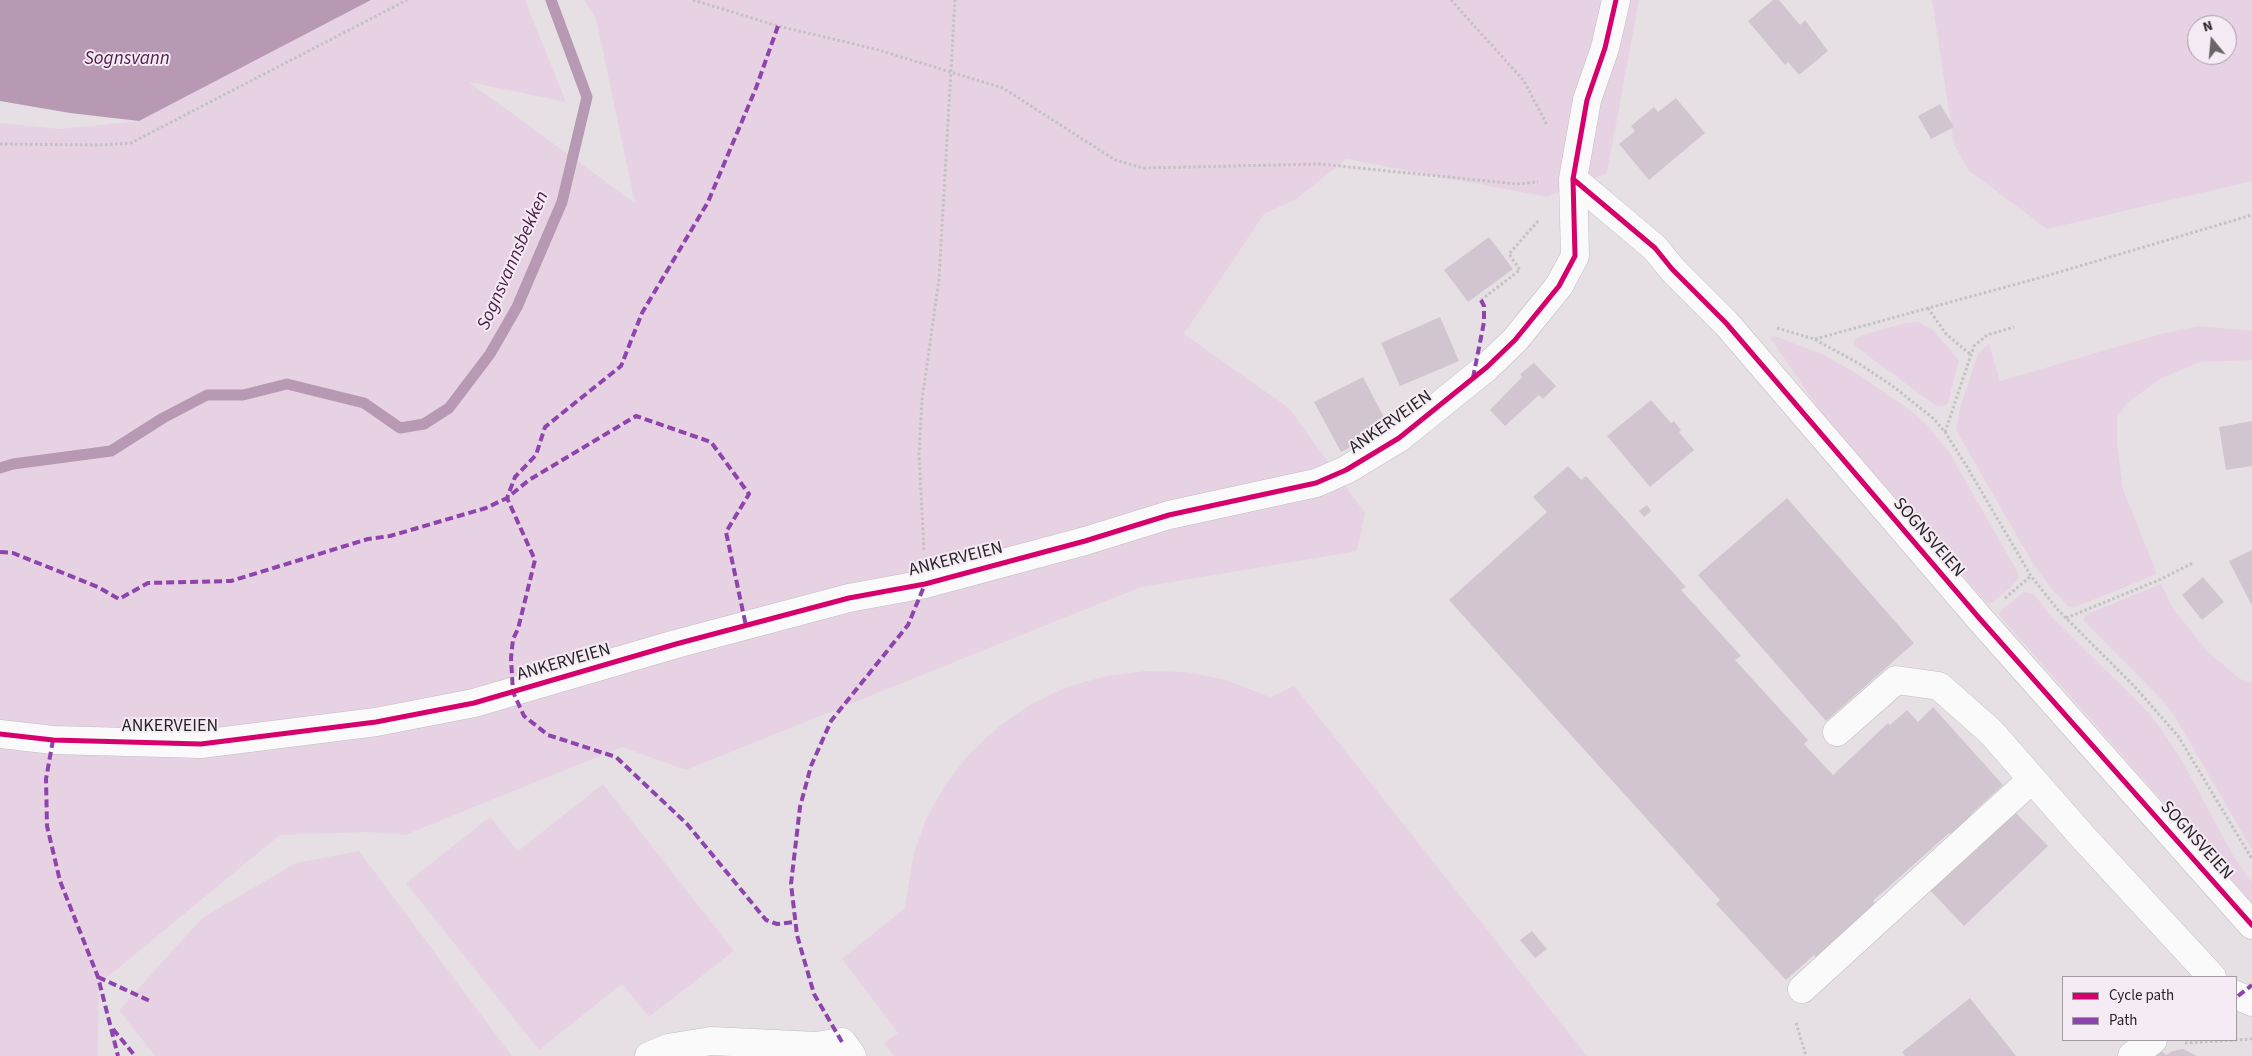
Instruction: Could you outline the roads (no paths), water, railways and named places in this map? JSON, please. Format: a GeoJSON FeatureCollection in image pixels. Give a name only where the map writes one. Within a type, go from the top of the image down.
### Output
{"type":"FeatureCollection","features":[{"type":"Feature","properties":{"kind":"lane","name":"ANKERVEIEN"},"geometry":{"type":"LineString","coordinates":[[0,734],[52,740],[201,744],[376,722],[474,703],[676,644],[849,598],[925,584],[1084,541],[1169,515],[1316,483],[1373,456],[1399,438],[1487,367],[1515,340],[1553,293],[1576,256],[1574,179],[1587,100],[1604,48],[1616,0]]}},
{"type":"Feature","properties":{"kind":"lane","name":"SOGNSVEIEN"},"geometry":{"type":"LineString","coordinates":[[1574,179],[1655,248],[1672,269],[1726,323],[1967,605],[2252,925]]}},
{"type":"Feature","properties":{"kind":"lane"},"geometry":{"type":"LineString","coordinates":[[1838,732],[1896,680],[1939,686],[1991,732],[2031,780],[2211,976]]}},
{"type":"Feature","properties":{"kind":"lane"},"geometry":{"type":"LineString","coordinates":[[1802,989],[2031,780]]}},
{"type":"Feature","properties":{"kind":"lane"},"geometry":{"type":"LineString","coordinates":[[2237,995],[2252,1002]]}},
{"type":"Feature","properties":{"kind":"lane"},"geometry":{"type":"LineString","coordinates":[[650,1056],[668,1048],[711,1041],[816,1046],[842,1042],[852,1056]]}},
{"type":"Feature","properties":{"kind":"water","name":"Sognsvann"},"geometry":{"type":"Polygon","coordinates":[[[0,0],[371,0],[139,121],[70,113],[0,101],[0,0]]]}},
{"type":"Feature","properties":{"kind":"waterway","name":"Sognsvannsbekken"},"geometry":{"type":"LineString","coordinates":[[0,468],[13,464],[111,451],[163,418],[207,395],[243,395],[287,384],[364,403],[400,428],[424,424],[449,408],[490,354],[517,307],[562,202],[587,97],[551,0]]}}]}
